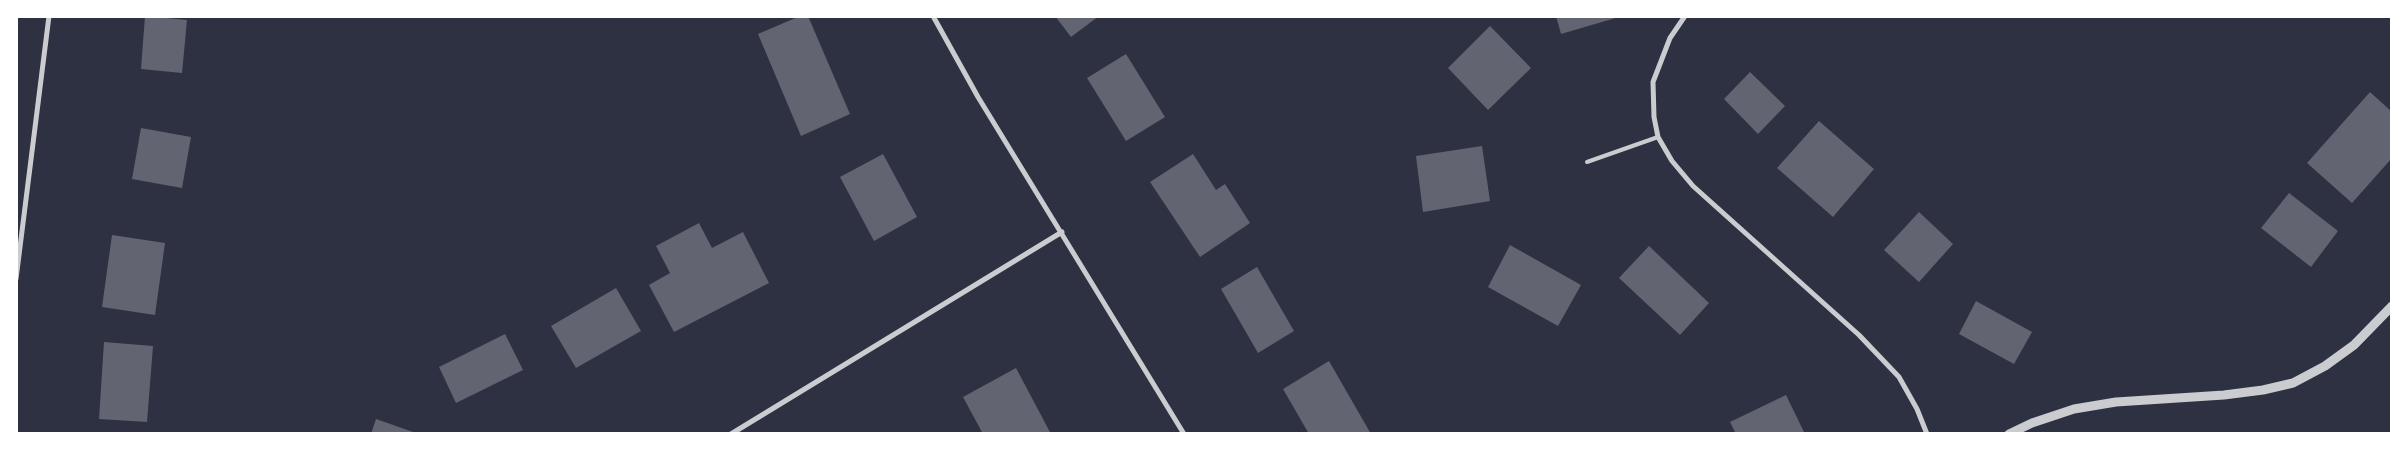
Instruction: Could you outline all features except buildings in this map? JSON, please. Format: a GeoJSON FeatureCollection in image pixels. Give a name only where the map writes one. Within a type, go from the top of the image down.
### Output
{"type":"FeatureCollection","features":[{"type":"Feature","properties":{"kind":"street"},"geometry":{"type":"LineString","coordinates":[[16,279],[49,16]]}},
{"type":"Feature","properties":{"kind":"street"},"geometry":{"type":"LineString","coordinates":[[933,16],[978,97],[1184,434]]}},
{"type":"Feature","properties":{"kind":"street"},"geometry":{"type":"LineString","coordinates":[[1685,16],[1670,38],[1653,82],[1654,117],[1658,137],[1672,161],[1693,186],[1859,335],[1899,377],[1918,409],[1928,434]]}},
{"type":"Feature","properties":{"kind":"street"},"geometry":{"type":"LineString","coordinates":[[731,434],[1062,232]]}},
{"type":"Feature","properties":{"kind":"street"},"geometry":{"type":"LineString","coordinates":[[2009,434],[2032,423],[2074,409],[2116,402],[2224,395],[2263,390],[2293,382],[2325,366],[2354,345],[2392,306]]}},
{"type":"Feature","properties":{"kind":"lane"},"geometry":{"type":"LineString","coordinates":[[1587,162],[1658,137]]}}]}
